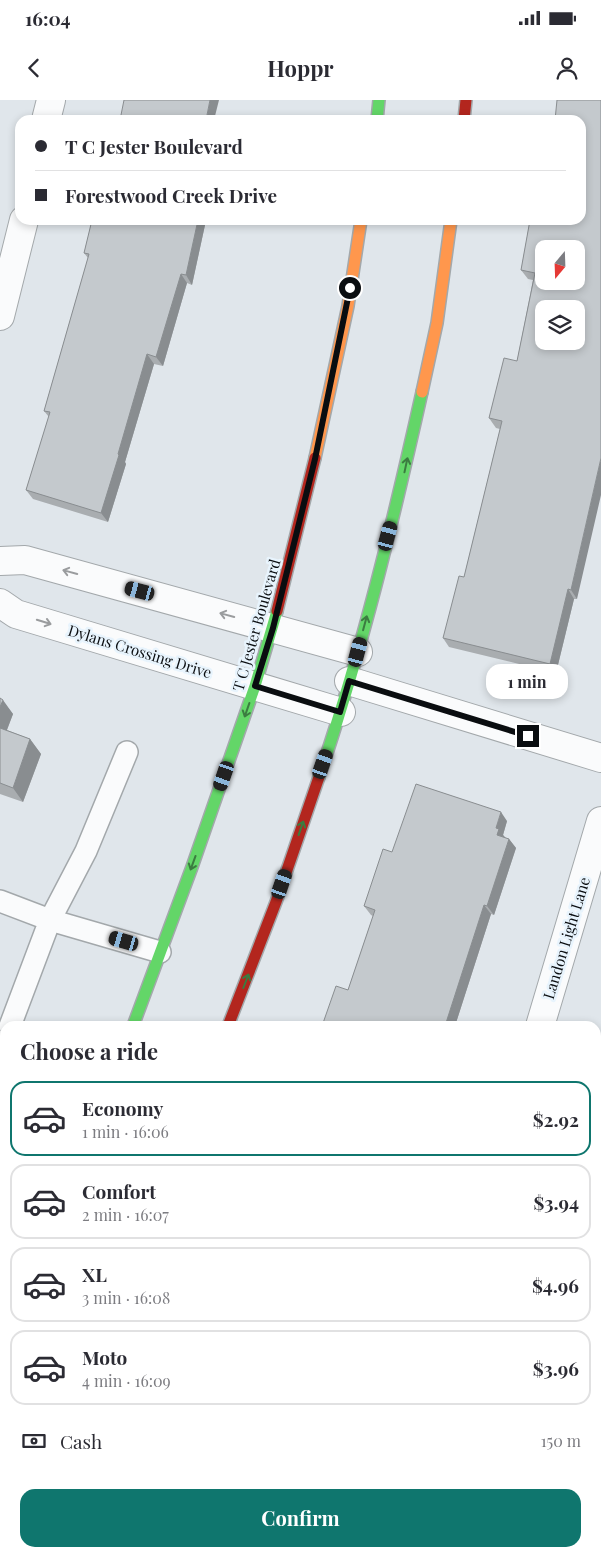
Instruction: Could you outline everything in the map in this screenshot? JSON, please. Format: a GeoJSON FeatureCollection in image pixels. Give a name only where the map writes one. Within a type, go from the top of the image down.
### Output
{"type":"FeatureCollection","features":[{"type":"Feature","properties":{"kind":"street"},"geometry":{"type":"LineString","coordinates":[[47,115],[51,100]]}},
{"type":"Feature","properties":{"kind":"street"},"geometry":{"type":"LineString","coordinates":[[378,115],[379,100]]}},
{"type":"Feature","properties":{"kind":"street"},"geometry":{"type":"LineString","coordinates":[[464,115],[466,100]]}},
{"type":"Feature","properties":{"kind":"street"},"geometry":{"type":"LineString","coordinates":[[0,316],[23,225]]}},
{"type":"Feature","properties":{"kind":"street","name":"T C Jester Boulevard"},"geometry":{"type":"LineString","coordinates":[[135,1021],[192,866],[255,686],[273,628],[315,459],[348,306],[360,225]]}},
{"type":"Feature","properties":{"kind":"street"},"geometry":{"type":"LineString","coordinates":[[230,1021],[276,902],[340,712],[358,652],[407,459],[437,323],[450,225]]}},
{"type":"Feature","properties":{"kind":"street"},"geometry":{"type":"LineString","coordinates":[[0,561],[25,560],[358,652]]}},
{"type":"Feature","properties":{"kind":"street","name":"Dylans Crossing Drive"},"geometry":{"type":"LineString","coordinates":[[0,603],[16,614],[340,712]]}},
{"type":"Feature","properties":{"kind":"street"},"geometry":{"type":"LineString","coordinates":[[349,681],[601,758]]}},
{"type":"Feature","properties":{"kind":"street","name":"Landon Light Lane"},"geometry":{"type":"LineString","coordinates":[[541,1021],[601,821]]}},
{"type":"Feature","properties":{"kind":"lane"},"geometry":{"type":"LineString","coordinates":[[12,1021],[50,920],[86,851],[127,752]]}},
{"type":"Feature","properties":{"kind":"lane"},"geometry":{"type":"LineString","coordinates":[[0,901],[50,920],[160,952]]}},
{"type":"Feature","properties":{"kind":"building"},"geometry":{"type":"Polygon","coordinates":[[[124,100],[210,100],[207,115],[121,115],[124,100]]]}},
{"type":"Feature","properties":{"kind":"building"},"geometry":{"type":"Polygon","coordinates":[[[557,100],[601,100],[601,458],[571,590],[568,589],[550,664],[443,638],[459,576],[464,577],[502,421],[489,418],[504,358],[517,361],[535,273],[521,270],[529,225],[586,225],[586,115],[556,115],[557,100]]]}},
{"type":"Feature","properties":{"kind":"building"},"geometry":{"type":"Polygon","coordinates":[[[91,225],[197,225],[186,275],[181,274],[156,357],[147,354],[101,513],[26,490],[50,412],[44,411],[89,254],[84,253],[91,225]]]}},
{"type":"Feature","properties":{"kind":"building"},"geometry":{"type":"Polygon","coordinates":[[[0,728],[30,739],[13,788],[0,783],[0,728]]]}},
{"type":"Feature","properties":{"kind":"building"},"geometry":{"type":"Polygon","coordinates":[[[416,784],[501,812],[496,828],[499,829],[497,835],[509,839],[487,906],[484,905],[447,1021],[324,1021],[336,986],[348,990],[375,910],[364,906],[383,849],[392,852],[416,784]]]}},
{"type":"Feature","properties":{"kind":"traffic: fast"},"geometry":{"type":"LineString","coordinates":[[378,115],[379,100]]}},
{"type":"Feature","properties":{"kind":"traffic: fast"},"geometry":{"type":"LineString","coordinates":[[319,777],[335,730],[376,586],[422,392]]}},
{"type":"Feature","properties":{"kind":"traffic: fast"},"geometry":{"type":"LineString","coordinates":[[135,1021],[192,867],[255,686],[277,611]]}},
{"type":"Feature","properties":{"kind":"traffic: slow"},"geometry":{"type":"LineString","coordinates":[[315,458],[348,306],[360,225]]}},
{"type":"Feature","properties":{"kind":"traffic: slow"},"geometry":{"type":"LineString","coordinates":[[422,392],[437,323],[450,225]]}},
{"type":"Feature","properties":{"kind":"traffic: jam"},"geometry":{"type":"LineString","coordinates":[[464,115],[466,100]]}},
{"type":"Feature","properties":{"kind":"traffic: jam"},"geometry":{"type":"LineString","coordinates":[[277,611],[315,458]]}},
{"type":"Feature","properties":{"kind":"traffic: jam"},"geometry":{"type":"LineString","coordinates":[[230,1021],[276,902],[319,777]]}},
{"type":"Feature","properties":{"kind":"route"},"geometry":{"type":"LineString","coordinates":[[350,288],[348,306],[315,459],[273,628],[255,686],[340,712],[349,681],[528,736]]}}]}
